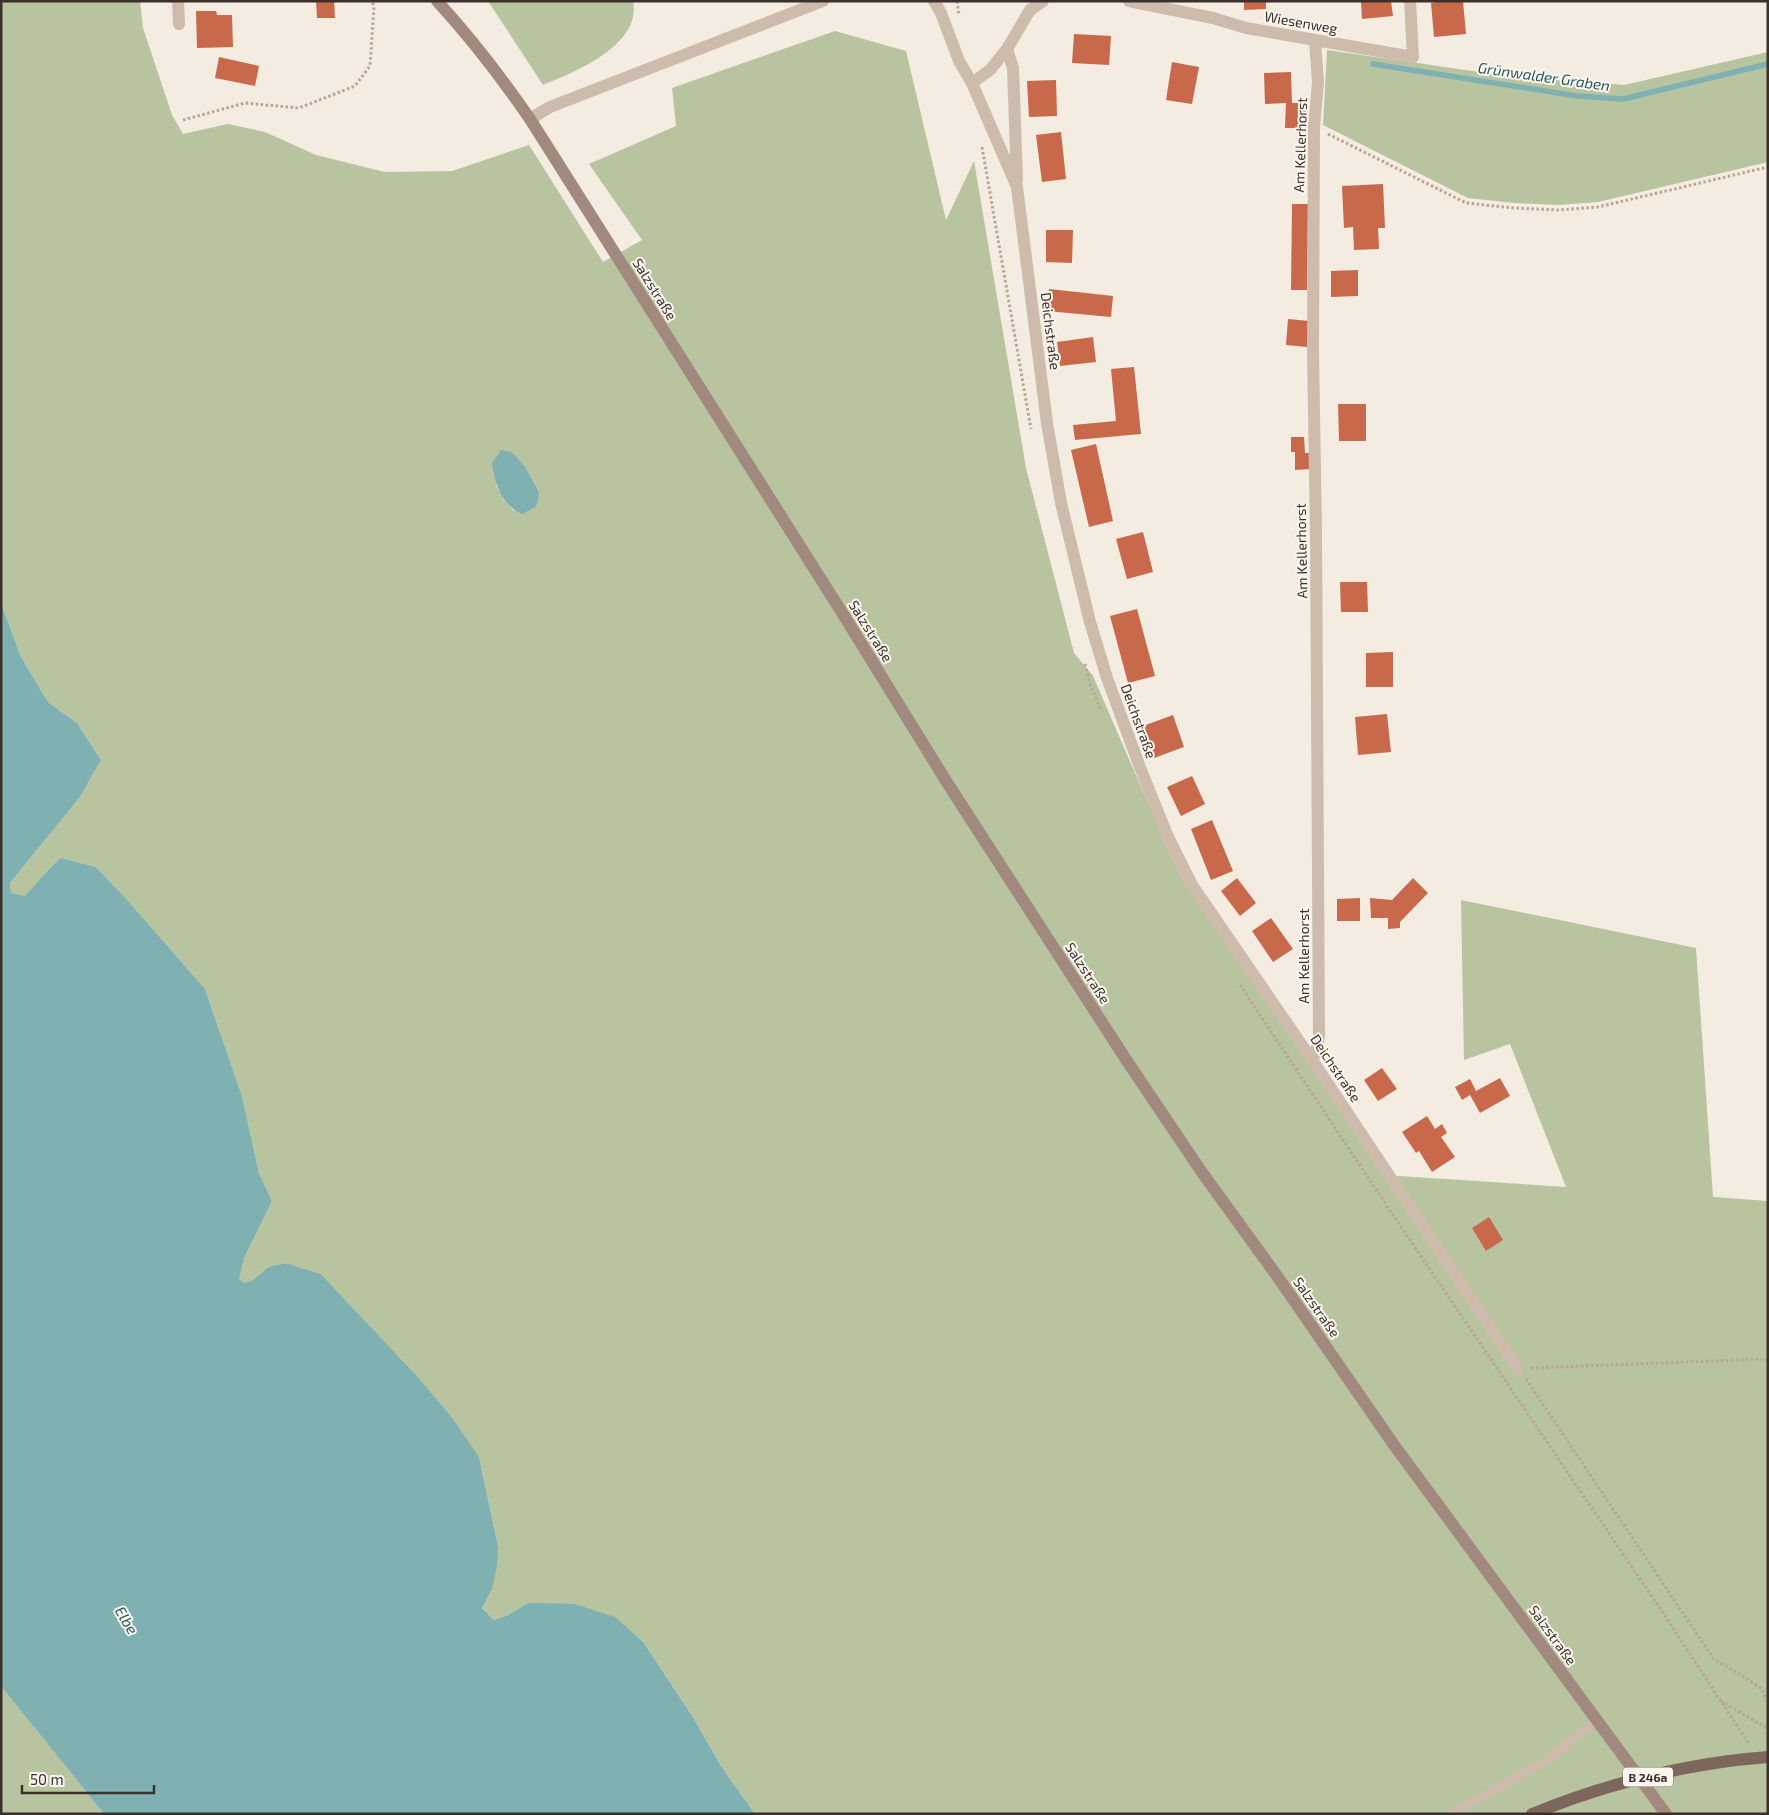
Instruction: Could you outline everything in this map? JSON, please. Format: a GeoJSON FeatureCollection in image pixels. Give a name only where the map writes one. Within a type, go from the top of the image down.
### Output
{"type":"FeatureCollection","features":[{"type":"Feature","properties":{"kind":"main road","name":"B 246a"},"geometry":{"type":"LineString","coordinates":[[1532,1814],[1599,1790],[1661,1774],[1768,1757]]}},
{"type":"Feature","properties":{"kind":"street"},"geometry":{"type":"LineString","coordinates":[[178,1],[179,24]]}},
{"type":"Feature","properties":{"kind":"street","name":"Salzstraße"},"geometry":{"type":"LineString","coordinates":[[437,1],[468,35],[530,118],[948,784],[1125,1058],[1201,1171],[1277,1276],[1394,1445],[1666,1814]]}},
{"type":"Feature","properties":{"kind":"street"},"geometry":{"type":"LineString","coordinates":[[530,118],[550,107],[822,1]]}},
{"type":"Feature","properties":{"kind":"street","name":"Deichstraße"},"geometry":{"type":"LineString","coordinates":[[934,1],[941,13],[959,61],[972,83],[1017,187],[1047,422],[1061,503],[1090,622],[1107,678],[1168,837],[1192,885],[1312,1060],[1518,1368]]}},
{"type":"Feature","properties":{"kind":"street"},"geometry":{"type":"LineString","coordinates":[[972,83],[990,70],[1007,48],[1030,10],[1043,1]]}},
{"type":"Feature","properties":{"kind":"street","name":"Wiesenweg"},"geometry":{"type":"LineString","coordinates":[[1130,1],[1194,8],[1246,28],[1413,57],[1410,1]]}},
{"type":"Feature","properties":{"kind":"street","name":"Am Kellerhorst"},"geometry":{"type":"LineString","coordinates":[[1312,1060],[1316,1052],[1318,1037],[1316,535],[1313,350],[1314,127],[1318,82],[1315,41]]}},
{"type":"Feature","properties":{"kind":"street"},"geometry":{"type":"LineString","coordinates":[[1007,48],[1013,68],[1017,187]]}},
{"type":"Feature","properties":{"kind":"lane"},"geometry":{"type":"LineString","coordinates":[[1451,1814],[1546,1762],[1596,1720]]}},
{"type":"Feature","properties":{"kind":"path"},"geometry":{"type":"LineString","coordinates":[[182,120],[245,103],[299,108],[355,86],[370,66],[374,7],[372,1]]}},
{"type":"Feature","properties":{"kind":"path"},"geometry":{"type":"LineString","coordinates":[[1314,127],[1466,203],[1514,208],[1558,210],[1598,207],[1768,167]]}},
{"type":"Feature","properties":{"kind":"path"},"geometry":{"type":"LineString","coordinates":[[981,139],[1032,438]]}},
{"type":"Feature","properties":{"kind":"path"},"geometry":{"type":"LineString","coordinates":[[1084,658],[1091,687],[1103,714]]}},
{"type":"Feature","properties":{"kind":"path"},"geometry":{"type":"LineString","coordinates":[[1236,978],[1393,1215],[1663,1613],[1752,1748]]}},
{"type":"Feature","properties":{"kind":"path"},"geometry":{"type":"LineString","coordinates":[[1518,1368],[1768,1360]]}},
{"type":"Feature","properties":{"kind":"path"},"geometry":{"type":"LineString","coordinates":[[1518,1368],[1713,1658],[1760,1688],[1768,1704]]}},
{"type":"Feature","properties":{"kind":"path"},"geometry":{"type":"LineString","coordinates":[[1719,1700],[1768,1729]]}},
{"type":"Feature","properties":{"kind":"green space"},"geometry":{"type":"Polygon","coordinates":[[[1,1],[140,1],[143,28],[172,115],[183,134],[228,124],[265,132],[316,155],[385,172],[452,171],[529,145],[603,262],[642,240],[589,164],[676,126],[672,88],[835,31],[906,51],[946,220],[974,161],[1026,468],[1074,653],[1093,676],[1161,833],[1384,1175],[1566,1187],[1510,1044],[1464,1060],[1461,900],[1696,948],[1713,1197],[1768,1201],[1768,1814],[755,1814],[721,1766],[694,1719],[644,1643],[528,1603],[508,1615],[494,1620],[482,1608],[492,1589],[498,1546],[479,1457],[417,1376],[321,1274],[286,1263],[268,1267],[253,1280],[244,1283],[238,1279],[244,1258],[272,1201],[259,1173],[242,1096],[205,989],[96,867],[61,858],[25,897],[11,893],[10,883],[80,797],[101,760],[77,723],[48,702],[21,657],[1,603],[1,1]],[[512,452],[496,485],[504,500],[514,511],[539,492],[525,466],[512,452]]]}},
{"type":"Feature","properties":{"kind":"green space"},"geometry":{"type":"Polygon","coordinates":[[[488,1],[633,1],[633,17],[627,31],[603,55],[572,73],[543,85],[488,1]]]}},
{"type":"Feature","properties":{"kind":"green space"},"geometry":{"type":"Polygon","coordinates":[[[1327,50],[1514,77],[1624,85],[1768,52],[1768,162],[1598,202],[1558,205],[1468,198],[1323,125],[1327,50]]]}},
{"type":"Feature","properties":{"kind":"green space"},"geometry":{"type":"Polygon","coordinates":[[[1,1686],[5,1691],[104,1814],[1,1814],[1,1686]]]}},
{"type":"Feature","properties":{"kind":"water"},"geometry":{"type":"Polygon","coordinates":[[[501,450],[512,452],[525,466],[539,492],[538,502],[535,507],[522,514],[509,505],[497,486],[492,463],[501,450]]]}},
{"type":"Feature","properties":{"kind":"water","name":"Elbe"},"geometry":{"type":"Polygon","coordinates":[[[1,603],[21,657],[48,702],[77,723],[101,760],[80,797],[10,883],[11,893],[25,896],[61,858],[96,867],[205,989],[242,1096],[259,1173],[272,1201],[244,1258],[239,1279],[244,1283],[253,1280],[268,1267],[286,1263],[321,1274],[417,1376],[453,1419],[479,1457],[498,1546],[497,1566],[492,1589],[482,1608],[494,1620],[508,1615],[528,1603],[575,1604],[615,1617],[644,1643],[694,1719],[721,1766],[755,1814],[104,1814],[1,1686],[1,603]]]}},
{"type":"Feature","properties":{"kind":"building"},"geometry":{"type":"Polygon","coordinates":[[[316,1],[334,1],[335,18],[317,18],[316,1]]]}},
{"type":"Feature","properties":{"kind":"building"},"geometry":{"type":"Polygon","coordinates":[[[1244,1],[1266,1],[1266,9],[1244,10],[1244,1]]]}},
{"type":"Feature","properties":{"kind":"building"},"geometry":{"type":"Polygon","coordinates":[[[1361,1],[1391,1],[1393,16],[1362,19],[1361,1]]]}},
{"type":"Feature","properties":{"kind":"building"},"geometry":{"type":"Polygon","coordinates":[[[1463,1],[1466,34],[1434,37],[1431,3],[1463,1]]]}},
{"type":"Feature","properties":{"kind":"building"},"geometry":{"type":"Polygon","coordinates":[[[196,11],[216,11],[217,15],[232,15],[233,47],[197,48],[196,11]]]}},
{"type":"Feature","properties":{"kind":"building"},"geometry":{"type":"Polygon","coordinates":[[[1074,34],[1111,36],[1109,65],[1072,63],[1074,34]]]}},
{"type":"Feature","properties":{"kind":"building"},"geometry":{"type":"Polygon","coordinates":[[[219,57],[259,66],[255,86],[215,78],[219,57]]]}},
{"type":"Feature","properties":{"kind":"building"},"geometry":{"type":"Polygon","coordinates":[[[1172,62],[1199,67],[1192,104],[1166,100],[1172,62]]]}},
{"type":"Feature","properties":{"kind":"building"},"geometry":{"type":"Polygon","coordinates":[[[1291,72],[1292,103],[1307,103],[1306,128],[1285,128],[1286,103],[1265,104],[1264,73],[1291,72]]]}},
{"type":"Feature","properties":{"kind":"building"},"geometry":{"type":"Polygon","coordinates":[[[1056,80],[1057,116],[1029,117],[1027,81],[1056,80]]]}},
{"type":"Feature","properties":{"kind":"building"},"geometry":{"type":"Polygon","coordinates":[[[1061,132],[1066,179],[1042,182],[1036,135],[1061,132]]]}},
{"type":"Feature","properties":{"kind":"building"},"geometry":{"type":"Polygon","coordinates":[[[1383,184],[1385,228],[1378,228],[1379,249],[1354,250],[1353,227],[1344,228],[1342,186],[1383,184]]]}},
{"type":"Feature","properties":{"kind":"building"},"geometry":{"type":"Polygon","coordinates":[[[1292,204],[1308,204],[1307,290],[1291,290],[1292,204]]]}},
{"type":"Feature","properties":{"kind":"building"},"geometry":{"type":"Polygon","coordinates":[[[1046,230],[1073,230],[1072,263],[1046,262],[1046,230]]]}},
{"type":"Feature","properties":{"kind":"building"},"geometry":{"type":"Polygon","coordinates":[[[1358,270],[1358,296],[1331,297],[1331,271],[1358,270]]]}},
{"type":"Feature","properties":{"kind":"building"},"geometry":{"type":"Polygon","coordinates":[[[1049,289],[1113,296],[1111,317],[1047,311],[1049,289]]]}},
{"type":"Feature","properties":{"kind":"building"},"geometry":{"type":"Polygon","coordinates":[[[1288,319],[1309,321],[1307,347],[1286,345],[1288,319]]]}},
{"type":"Feature","properties":{"kind":"building"},"geometry":{"type":"Polygon","coordinates":[[[1093,337],[1096,362],[1060,366],[1057,342],[1093,337]]]}},
{"type":"Feature","properties":{"kind":"building"},"geometry":{"type":"Polygon","coordinates":[[[1134,367],[1141,434],[1075,440],[1073,425],[1116,421],[1111,369],[1134,367]]]}},
{"type":"Feature","properties":{"kind":"building"},"geometry":{"type":"Polygon","coordinates":[[[1338,404],[1366,404],[1366,441],[1339,441],[1338,404]]]}},
{"type":"Feature","properties":{"kind":"building"},"geometry":{"type":"Polygon","coordinates":[[[1291,437],[1304,437],[1305,453],[1309,453],[1309,469],[1295,470],[1295,452],[1291,452],[1291,437]]]}},
{"type":"Feature","properties":{"kind":"building"},"geometry":{"type":"Polygon","coordinates":[[[1096,444],[1113,521],[1089,527],[1071,450],[1096,444]]]}},
{"type":"Feature","properties":{"kind":"building"},"geometry":{"type":"Polygon","coordinates":[[[1143,532],[1153,572],[1127,579],[1116,539],[1143,532]]]}},
{"type":"Feature","properties":{"kind":"building"},"geometry":{"type":"Polygon","coordinates":[[[1340,582],[1367,582],[1368,612],[1341,612],[1340,582]]]}},
{"type":"Feature","properties":{"kind":"building"},"geometry":{"type":"Polygon","coordinates":[[[1137,609],[1155,676],[1128,683],[1110,616],[1137,609]]]}},
{"type":"Feature","properties":{"kind":"building"},"geometry":{"type":"Polygon","coordinates":[[[1393,652],[1393,687],[1366,687],[1366,653],[1393,652]]]}},
{"type":"Feature","properties":{"kind":"building"},"geometry":{"type":"Polygon","coordinates":[[[1387,714],[1391,752],[1358,755],[1355,717],[1387,714]]]}},
{"type":"Feature","properties":{"kind":"building"},"geometry":{"type":"Polygon","coordinates":[[[1173,715],[1184,747],[1154,758],[1143,726],[1173,715]]]}},
{"type":"Feature","properties":{"kind":"building"},"geometry":{"type":"Polygon","coordinates":[[[1192,776],[1205,804],[1181,816],[1167,787],[1192,776]]]}},
{"type":"Feature","properties":{"kind":"building"},"geometry":{"type":"Polygon","coordinates":[[[1212,820],[1233,871],[1211,880],[1191,829],[1212,820]]]}},
{"type":"Feature","properties":{"kind":"building"},"geometry":{"type":"Polygon","coordinates":[[[1237,878],[1256,903],[1240,916],[1221,891],[1237,878]]]}},
{"type":"Feature","properties":{"kind":"building"},"geometry":{"type":"Polygon","coordinates":[[[1413,878],[1428,893],[1400,922],[1400,928],[1388,929],[1388,918],[1371,918],[1370,898],[1392,900],[1413,878]]]}},
{"type":"Feature","properties":{"kind":"building"},"geometry":{"type":"Polygon","coordinates":[[[1360,898],[1360,921],[1337,921],[1337,899],[1360,898]]]}},
{"type":"Feature","properties":{"kind":"building"},"geometry":{"type":"Polygon","coordinates":[[[1271,918],[1293,949],[1273,962],[1252,931],[1271,918]]]}},
{"type":"Feature","properties":{"kind":"building"},"geometry":{"type":"Polygon","coordinates":[[[1382,1068],[1397,1089],[1378,1101],[1364,1080],[1382,1068]]]}},
{"type":"Feature","properties":{"kind":"building"},"geometry":{"type":"Polygon","coordinates":[[[1500,1078],[1510,1096],[1480,1113],[1470,1095],[1462,1100],[1455,1087],[1470,1079],[1476,1091],[1500,1078]]]}},
{"type":"Feature","properties":{"kind":"building"},"geometry":{"type":"Polygon","coordinates":[[[1427,1116],[1435,1129],[1442,1124],[1447,1133],[1441,1137],[1455,1157],[1432,1172],[1419,1151],[1416,1153],[1402,1132],[1427,1116]]]}},
{"type":"Feature","properties":{"kind":"building"},"geometry":{"type":"Polygon","coordinates":[[[1489,1217],[1503,1240],[1486,1251],[1472,1228],[1489,1217]]]}},
{"type":"Feature","properties":{"kind":"waterway","name":"Grünwalder Graben"},"geometry":{"type":"LineString","coordinates":[[1373,64],[1577,96],[1623,99],[1768,64]]}}]}
